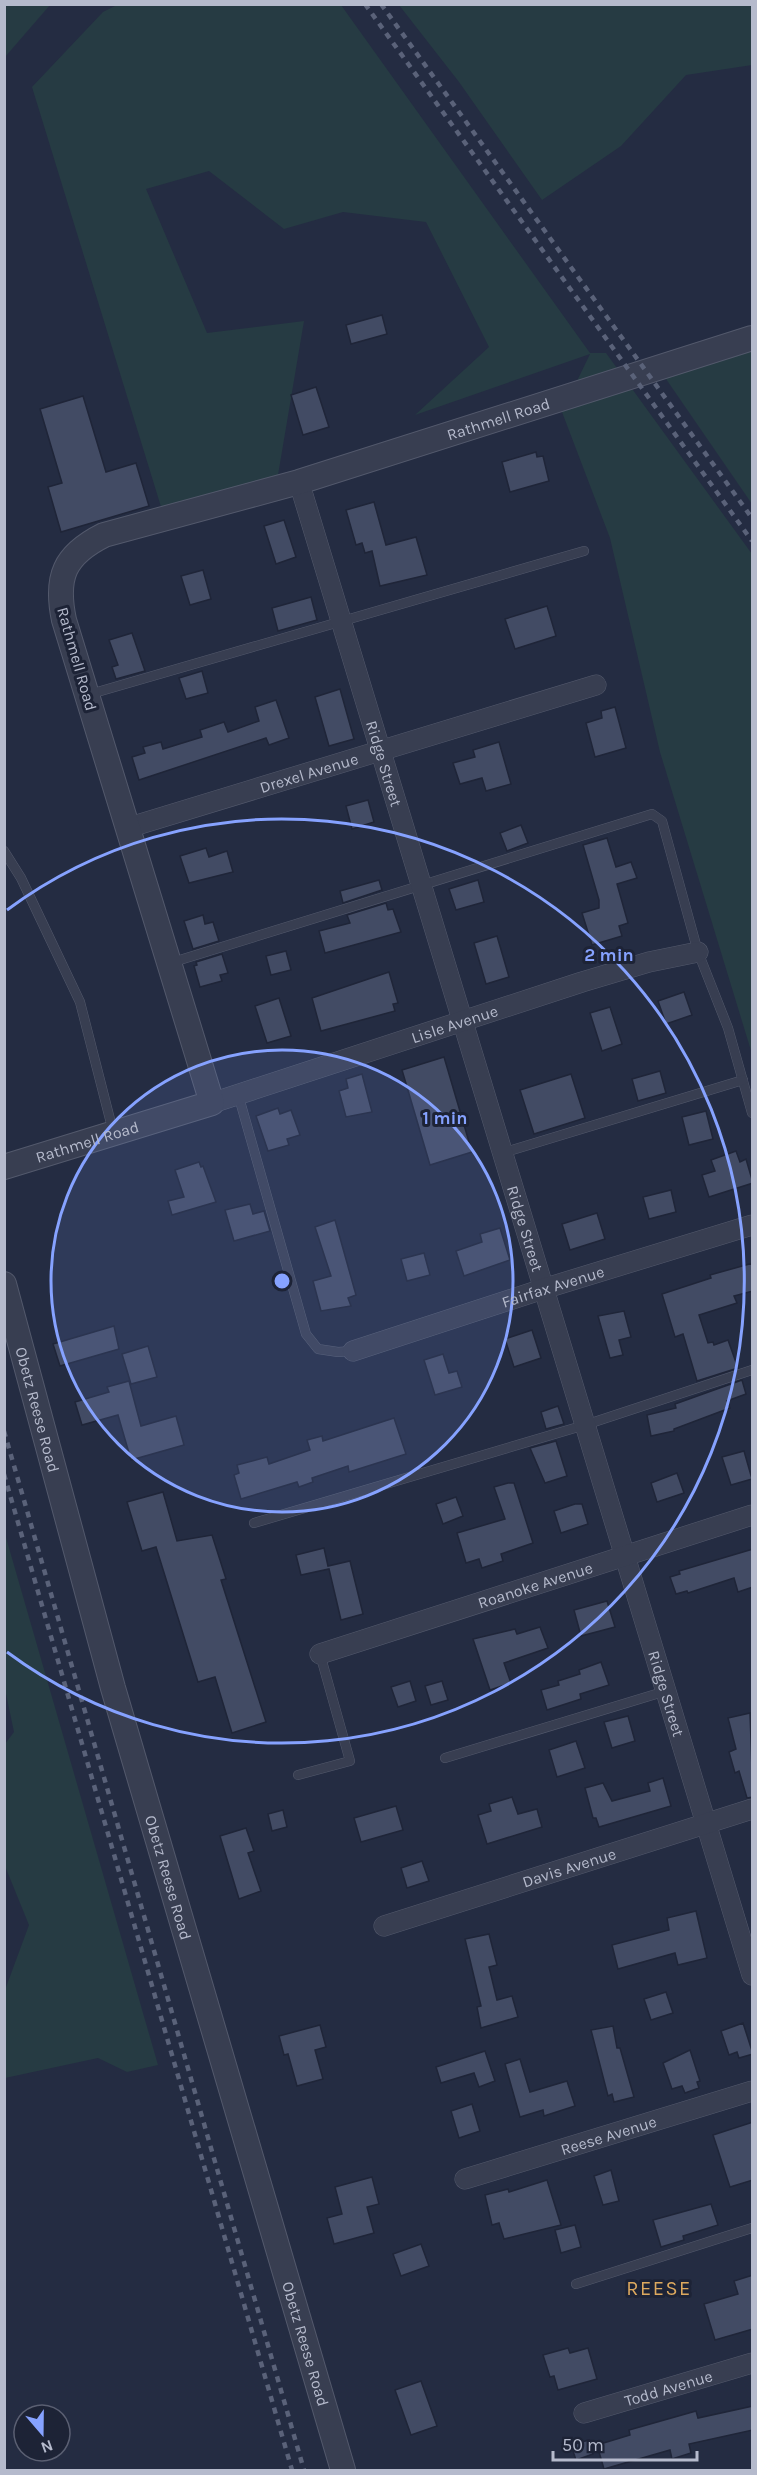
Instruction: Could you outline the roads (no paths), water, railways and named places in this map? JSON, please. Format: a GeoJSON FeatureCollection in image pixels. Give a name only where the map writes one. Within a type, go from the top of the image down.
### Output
{"type":"FeatureCollection","features":[{"type":"Feature","properties":{"kind":"street","name":"Rathmell Road"},"geometry":{"type":"LineString","coordinates":[[4,1167],[212,1102],[127,828],[59,595],[64,570],[81,548],[104,534],[299,482],[753,338]]}},
{"type":"Feature","properties":{"kind":"street","name":"Ridge Street"},"geometry":{"type":"LineString","coordinates":[[299,482],[543,1289],[751,1964]]}},
{"type":"Feature","properties":{"kind":"street","name":"Drexel Avenue"},"geometry":{"type":"LineString","coordinates":[[127,828],[596,685]]}},
{"type":"Feature","properties":{"kind":"street","name":"Lisle Avenue"},"geometry":{"type":"LineString","coordinates":[[212,1102],[461,1020],[649,962],[698,952]]}},
{"type":"Feature","properties":{"kind":"street","name":"Fairfax Avenue"},"geometry":{"type":"LineString","coordinates":[[353,1350],[753,1225]]}},
{"type":"Feature","properties":{"kind":"street","name":"Obetz Reese Road"},"geometry":{"type":"LineString","coordinates":[[4,1284],[113,1688],[343,2470]]}},
{"type":"Feature","properties":{"kind":"street","name":"Roanoke Avenue"},"geometry":{"type":"LineString","coordinates":[[320,1654],[753,1515]]}},
{"type":"Feature","properties":{"kind":"street","name":"Davis Avenue"},"geometry":{"type":"LineString","coordinates":[[384,1926],[753,1809]]}},
{"type":"Feature","properties":{"kind":"street","name":"Reese Avenue"},"geometry":{"type":"LineString","coordinates":[[465,2179],[753,2091]]}},
{"type":"Feature","properties":{"kind":"street","name":"Todd Avenue"},"geometry":{"type":"LineString","coordinates":[[584,2413],[753,2363]]}},
{"type":"Feature","properties":{"kind":"lane"},"geometry":{"type":"LineString","coordinates":[[87,695],[584,551]]}},
{"type":"Feature","properties":{"kind":"lane"},"geometry":{"type":"LineString","coordinates":[[169,964],[652,814],[662,821],[698,952],[728,1028],[753,1113]]}},
{"type":"Feature","properties":{"kind":"lane"},"geometry":{"type":"LineString","coordinates":[[4,851],[21,878],[80,1002],[114,1134]]}},
{"type":"Feature","properties":{"kind":"lane"},"geometry":{"type":"LineString","coordinates":[[502,1153],[743,1080]]}},
{"type":"Feature","properties":{"kind":"lane"},"geometry":{"type":"LineString","coordinates":[[238,1094],[306,1334],[318,1349],[338,1352],[353,1350]]}},
{"type":"Feature","properties":{"kind":"lane"},"geometry":{"type":"LineString","coordinates":[[254,1523],[585,1425],[753,1370]]}},
{"type":"Feature","properties":{"kind":"lane"},"geometry":{"type":"LineString","coordinates":[[298,1775],[350,1761],[320,1654]]}},
{"type":"Feature","properties":{"kind":"lane"},"geometry":{"type":"LineString","coordinates":[[445,1758],[666,1691]]}},
{"type":"Feature","properties":{"kind":"lane"},"geometry":{"type":"LineString","coordinates":[[576,2284],[753,2228]]}},
{"type":"Feature","properties":{"kind":"railway"},"geometry":{"type":"LineString","coordinates":[[365,4],[752,541]]}},
{"type":"Feature","properties":{"kind":"railway"},"geometry":{"type":"LineString","coordinates":[[381,4],[752,518]]}},
{"type":"Feature","properties":{"kind":"railway"},"geometry":{"type":"LineString","coordinates":[[4,1431],[304,2470]]}},
{"type":"Feature","properties":{"kind":"railway"},"geometry":{"type":"LineString","coordinates":[[4,1474],[292,2470]]}},
{"type":"Feature","properties":{"kind":"district","name":"REESE"},"geometry":{"type":"Point","coordinates":[659,2288]}}]}
